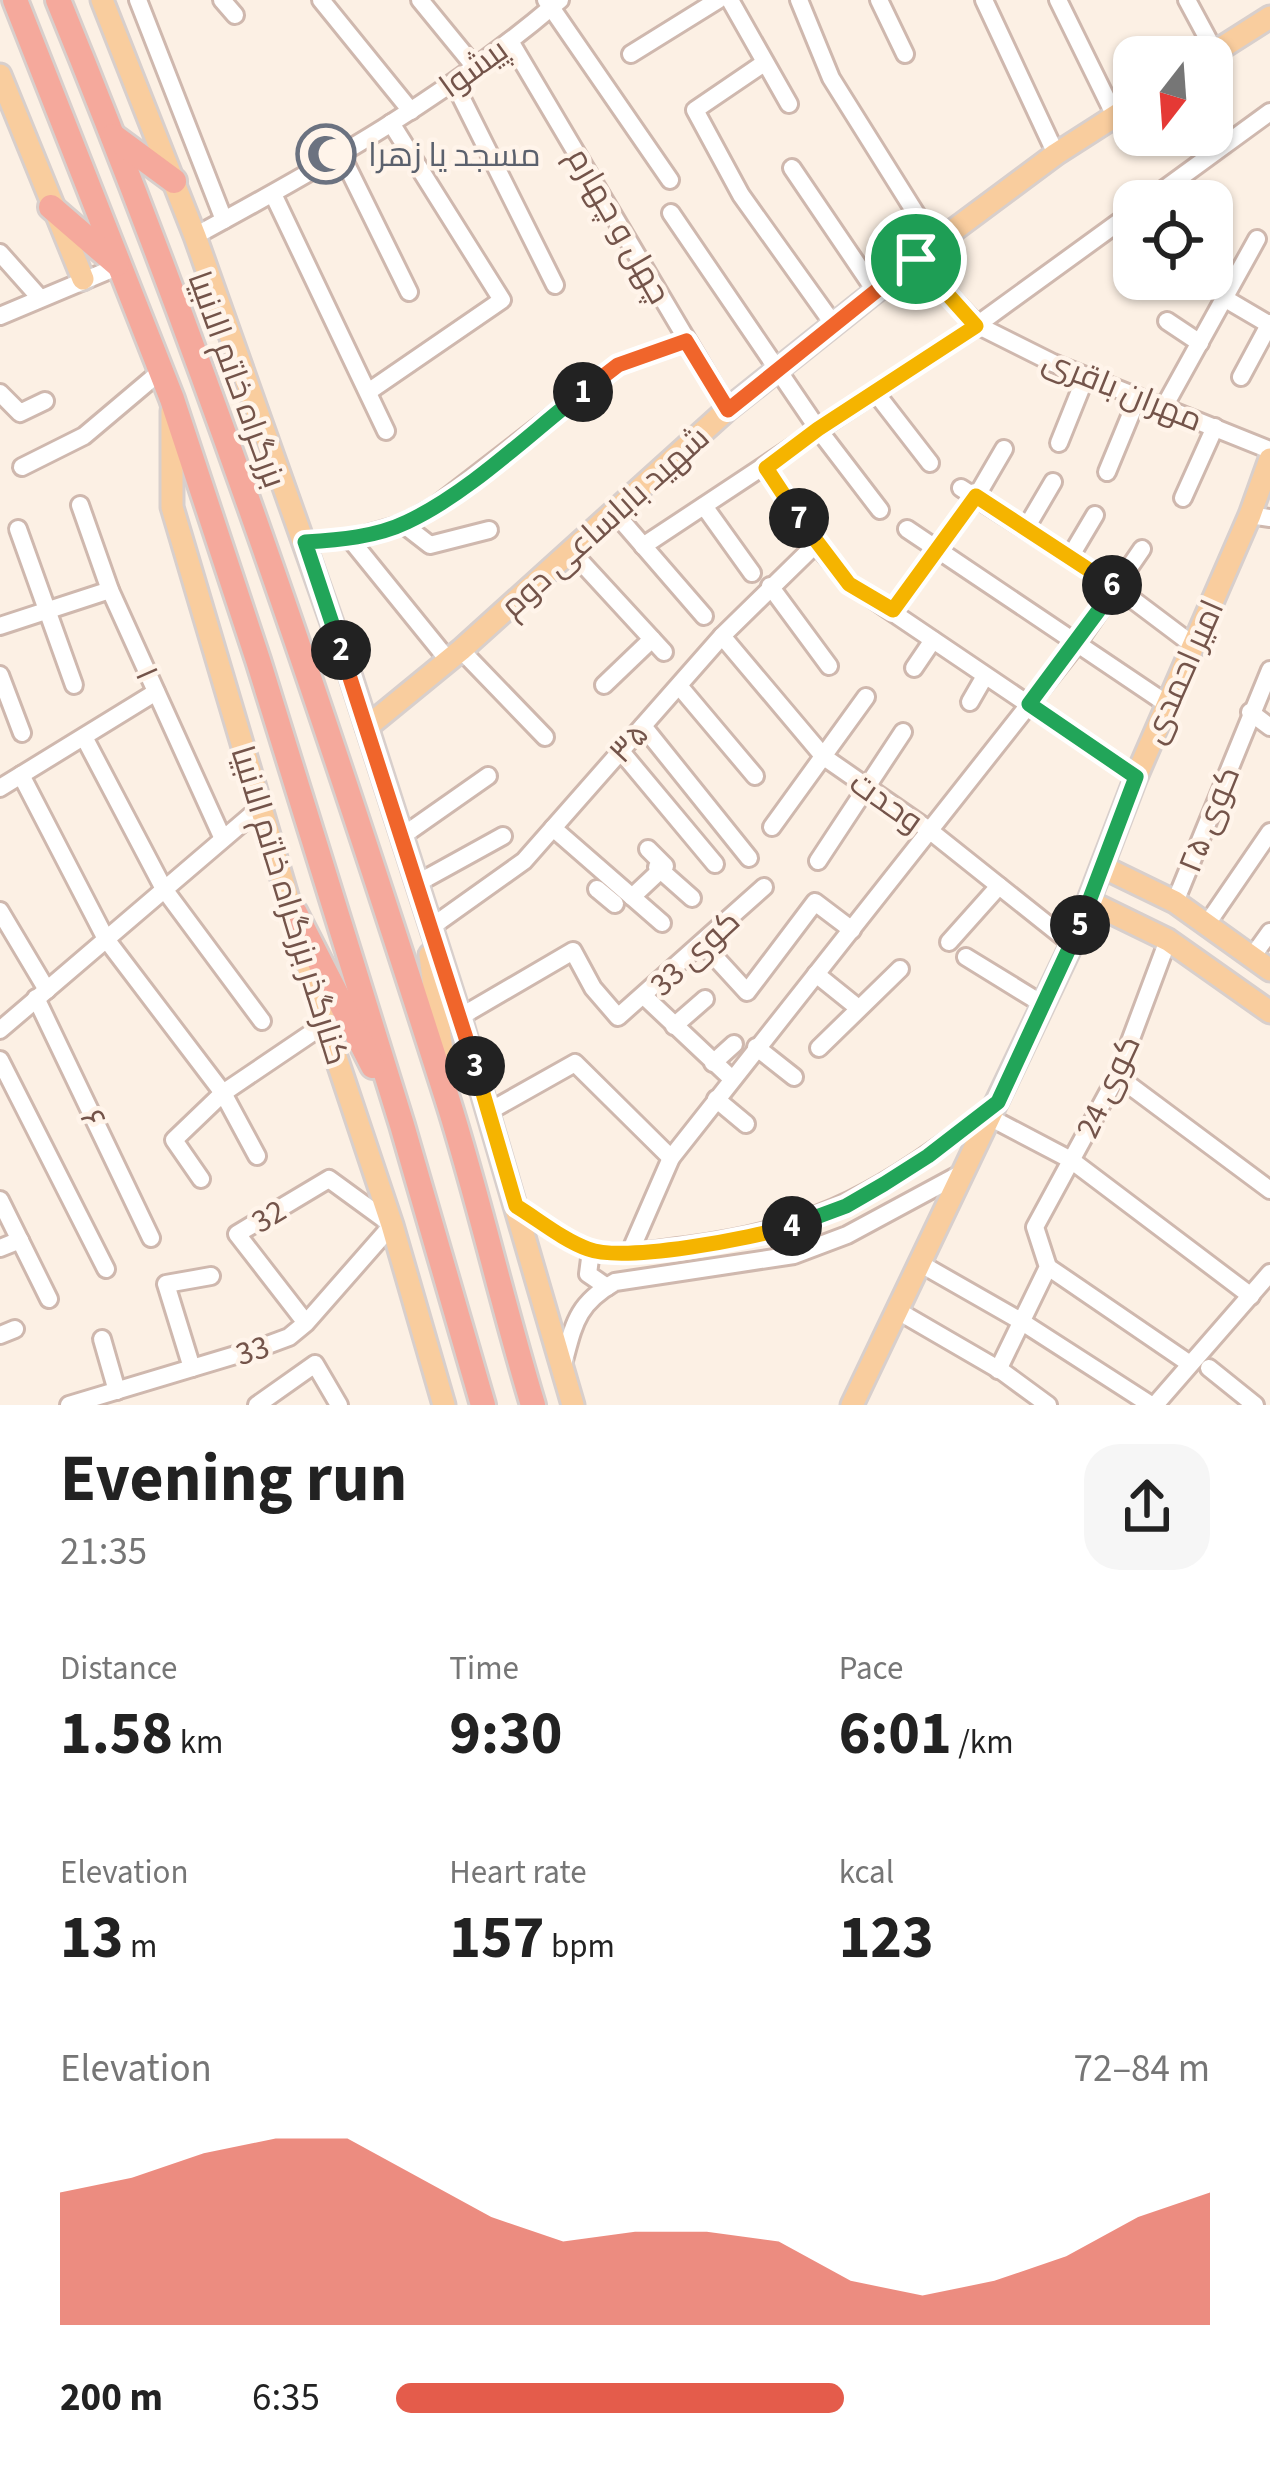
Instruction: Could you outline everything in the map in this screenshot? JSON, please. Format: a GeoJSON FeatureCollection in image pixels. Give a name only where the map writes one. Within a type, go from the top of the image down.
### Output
{"type":"FeatureCollection","features":[{"type":"Feature","properties":{"kind":"highway","name":"بزرگراه خاتم الانبیا"},"geometry":{"type":"LineString","coordinates":[[15,0],[172,399],[402,1124],[482,1405]]}},
{"type":"Feature","properties":{"kind":"highway","name":"بزرگراه خاتم الانبیا"},"geometry":{"type":"LineString","coordinates":[[58,0],[113,136],[297,643],[448,1103],[531,1401]]}},
{"type":"Feature","properties":{"kind":"highway"},"geometry":{"type":"LineString","coordinates":[[113,136],[174,181]]}},
{"type":"Feature","properties":{"kind":"highway"},"geometry":{"type":"LineString","coordinates":[[51,207],[118,266]]}},
{"type":"Feature","properties":{"kind":"highway"},"geometry":{"type":"LineString","coordinates":[[295,913],[402,1124]]}},
{"type":"Feature","properties":{"kind":"highway"},"geometry":{"type":"LineString","coordinates":[[498,1405],[531,1401]]}},
{"type":"Feature","properties":{"kind":"main road"},"geometry":{"type":"LineString","coordinates":[[102,0],[195,236],[305,542],[460,1017],[573,1405]]}},
{"type":"Feature","properties":{"kind":"main road"},"geometry":{"type":"LineString","coordinates":[[1233,41],[1270,17]]}},
{"type":"Feature","properties":{"kind":"main road"},"geometry":{"type":"LineString","coordinates":[[0,75],[83,279]]}},
{"type":"Feature","properties":{"kind":"main road","name":"شهید باباساعی دوم"},"geometry":{"type":"LineString","coordinates":[[367,727],[779,368],[935,244],[1113,118]]}},
{"type":"Feature","properties":{"kind":"main road","name":"کنارگذر بزرگراه خاتم الانبیا"},"geometry":{"type":"LineString","coordinates":[[172,399],[172,506],[444,1405]]}},
{"type":"Feature","properties":{"kind":"main road","name":"امیر احمدی"},"geometry":{"type":"LineString","coordinates":[[852,1405],[1072,944],[1167,704],[1260,516],[1270,454]]}},
{"type":"Feature","properties":{"kind":"main road"},"geometry":{"type":"LineString","coordinates":[[1103,867],[1175,902],[1261,963]]}},
{"type":"Feature","properties":{"kind":"main road"},"geometry":{"type":"LineString","coordinates":[[1090,902],[1168,940],[1270,1012]]}},
{"type":"Feature","properties":{"kind":"main road"},"geometry":{"type":"LineString","coordinates":[[427,920],[448,1103]]}},
{"type":"Feature","properties":{"kind":"street"},"geometry":{"type":"LineString","coordinates":[[138,0],[224,220]]}},
{"type":"Feature","properties":{"kind":"street"},"geometry":{"type":"LineString","coordinates":[[321,0],[411,111]]}},
{"type":"Feature","properties":{"kind":"street"},"geometry":{"type":"LineString","coordinates":[[420,0],[474,66]]}},
{"type":"Feature","properties":{"kind":"street"},"geometry":{"type":"LineString","coordinates":[[631,55],[718,0]]}},
{"type":"Feature","properties":{"kind":"street"},"geometry":{"type":"LineString","coordinates":[[730,0],[789,104]]}},
{"type":"Feature","properties":{"kind":"street"},"geometry":{"type":"LineString","coordinates":[[800,0],[831,78],[935,244]]}},
{"type":"Feature","properties":{"kind":"street"},"geometry":{"type":"LineString","coordinates":[[879,0],[905,54]]}},
{"type":"Feature","properties":{"kind":"street"},"geometry":{"type":"LineString","coordinates":[[984,0],[1057,154]]}},
{"type":"Feature","properties":{"kind":"street"},"geometry":{"type":"LineString","coordinates":[[1058,0],[1113,90]]}},
{"type":"Feature","properties":{"kind":"street"},"geometry":{"type":"LineString","coordinates":[[1187,0],[1203,36]]}},
{"type":"Feature","properties":{"kind":"street"},"geometry":{"type":"LineString","coordinates":[[553,2],[670,180]]}},
{"type":"Feature","properties":{"kind":"street","name":"پیشوا"},"geometry":{"type":"LineString","coordinates":[[195,236],[454,83],[553,2]]}},
{"type":"Feature","properties":{"kind":"street","name":"چهل و چهارم"},"geometry":{"type":"LineString","coordinates":[[511,41],[728,410]]}},
{"type":"Feature","properties":{"kind":"street"},"geometry":{"type":"LineString","coordinates":[[764,64],[695,110],[741,194],[834,325]]}},
{"type":"Feature","properties":{"kind":"street"},"geometry":{"type":"LineString","coordinates":[[454,83],[555,285]]}},
{"type":"Feature","properties":{"kind":"street"},"geometry":{"type":"LineString","coordinates":[[1177,180],[1268,115]]}},
{"type":"Feature","properties":{"kind":"street"},"geometry":{"type":"LineString","coordinates":[[368,392],[502,300],[391,123]]}},
{"type":"Feature","properties":{"kind":"street"},"geometry":{"type":"LineString","coordinates":[[340,152],[409,292]]}},
{"type":"Feature","properties":{"kind":"street"},"geometry":{"type":"LineString","coordinates":[[792,168],[876,292]]}},
{"type":"Feature","properties":{"kind":"street"},"geometry":{"type":"LineString","coordinates":[[273,194],[386,431]]}},
{"type":"Feature","properties":{"kind":"street"},"geometry":{"type":"LineString","coordinates":[[671,212],[818,429],[880,510]]}},
{"type":"Feature","properties":{"kind":"street"},"geometry":{"type":"LineString","coordinates":[[643,547],[976,326],[1113,226]]}},
{"type":"Feature","properties":{"kind":"street"},"geometry":{"type":"LineString","coordinates":[[1233,282],[1257,238]]}},
{"type":"Feature","properties":{"kind":"street"},"geometry":{"type":"LineString","coordinates":[[0,253],[40,298]]}},
{"type":"Feature","properties":{"kind":"street"},"geometry":{"type":"LineString","coordinates":[[916,259],[976,326]]}},
{"type":"Feature","properties":{"kind":"street"},"geometry":{"type":"LineString","coordinates":[[0,316],[118,266]]}},
{"type":"Feature","properties":{"kind":"street"},"geometry":{"type":"LineString","coordinates":[[1164,407],[1223,300]]}},
{"type":"Feature","properties":{"kind":"street"},"geometry":{"type":"LineString","coordinates":[[1228,300],[1270,324],[1241,377]]}},
{"type":"Feature","properties":{"kind":"street"},"geometry":{"type":"LineString","coordinates":[[1167,321],[1199,343]]}},
{"type":"Feature","properties":{"kind":"street","name":"مهران باقری"},"geometry":{"type":"LineString","coordinates":[[976,326],[1270,454]]}},
{"type":"Feature","properties":{"kind":"street"},"geometry":{"type":"LineString","coordinates":[[305,542],[350,539],[403,524],[437,505],[618,365],[686,341]]}},
{"type":"Feature","properties":{"kind":"street"},"geometry":{"type":"LineString","coordinates":[[22,467],[85,436],[161,371]]}},
{"type":"Feature","properties":{"kind":"street"},"geometry":{"type":"LineString","coordinates":[[1059,442],[1086,376]]}},
{"type":"Feature","properties":{"kind":"street"},"geometry":{"type":"LineString","coordinates":[[874,392],[930,463]]}},
{"type":"Feature","properties":{"kind":"street"},"geometry":{"type":"LineString","coordinates":[[0,393],[20,413],[45,401]]}},
{"type":"Feature","properties":{"kind":"street"},"geometry":{"type":"LineString","coordinates":[[1107,472],[1138,397]]}},
{"type":"Feature","properties":{"kind":"street"},"geometry":{"type":"LineString","coordinates":[[1183,498],[1215,427]]}},
{"type":"Feature","properties":{"kind":"street"},"geometry":{"type":"LineString","coordinates":[[893,610],[938,549],[968,492],[1004,449]]}},
{"type":"Feature","properties":{"kind":"street"},"geometry":{"type":"LineString","coordinates":[[766,468],[849,584],[1136,777]]}},
{"type":"Feature","properties":{"kind":"street"},"geometry":{"type":"LineString","coordinates":[[1026,528],[1053,482]]}},
{"type":"Feature","properties":{"kind":"street"},"geometry":{"type":"LineString","coordinates":[[968,492],[1116,587],[1193,645]]}},
{"type":"Feature","properties":{"kind":"street","name":"۱"},"geometry":{"type":"LineString","coordinates":[[80,505],[110,590],[223,839]]}},
{"type":"Feature","properties":{"kind":"street"},"geometry":{"type":"LineString","coordinates":[[704,506],[752,573]]}},
{"type":"Feature","properties":{"kind":"street"},"geometry":{"type":"LineString","coordinates":[[614,512],[704,616]]}},
{"type":"Feature","properties":{"kind":"street"},"geometry":{"type":"LineString","coordinates":[[1070,557],[1095,515]]}},
{"type":"Feature","properties":{"kind":"street"},"geometry":{"type":"LineString","coordinates":[[403,524],[430,545],[489,530]]}},
{"type":"Feature","properties":{"kind":"street"},"geometry":{"type":"LineString","coordinates":[[18,529],[74,685]]}},
{"type":"Feature","properties":{"kind":"street"},"geometry":{"type":"LineString","coordinates":[[907,529],[1167,704]]}},
{"type":"Feature","properties":{"kind":"street"},"geometry":{"type":"LineString","coordinates":[[350,539],[454,655],[545,737]]}},
{"type":"Feature","properties":{"kind":"street","name":"۳۵"},"geometry":{"type":"LineString","coordinates":[[427,920],[524,862],[722,636],[816,544]]}},
{"type":"Feature","properties":{"kind":"street"},"geometry":{"type":"LineString","coordinates":[[630,1252],[670,1158],[1076,645],[1142,549]]}},
{"type":"Feature","properties":{"kind":"street"},"geometry":{"type":"LineString","coordinates":[[571,551],[658,645],[604,685]]}},
{"type":"Feature","properties":{"kind":"street"},"geometry":{"type":"LineString","coordinates":[[770,586],[829,667]]}},
{"type":"Feature","properties":{"kind":"street"},"geometry":{"type":"LineString","coordinates":[[0,626],[110,590]]}},
{"type":"Feature","properties":{"kind":"street","name":"وحدت"},"geometry":{"type":"LineString","coordinates":[[722,636],[824,757],[928,830],[1072,944]]}},
{"type":"Feature","properties":{"kind":"street"},"geometry":{"type":"LineString","coordinates":[[914,668],[933,640]]}},
{"type":"Feature","properties":{"kind":"street","name":"کوی ۲۵"},"geometry":{"type":"LineString","coordinates":[[1175,902],[1270,670]]}},
{"type":"Feature","properties":{"kind":"street"},"geometry":{"type":"LineString","coordinates":[[0,675],[22,733]]}},
{"type":"Feature","properties":{"kind":"street"},"geometry":{"type":"LineString","coordinates":[[970,702],[985,676]]}},
{"type":"Feature","properties":{"kind":"street"},"geometry":{"type":"LineString","coordinates":[[680,687],[755,776]]}},
{"type":"Feature","properties":{"kind":"street"},"geometry":{"type":"LineString","coordinates":[[0,788],[156,692]]}},
{"type":"Feature","properties":{"kind":"street"},"geometry":{"type":"LineString","coordinates":[[772,827],[866,697]]}},
{"type":"Feature","properties":{"kind":"street"},"geometry":{"type":"LineString","coordinates":[[1250,712],[1270,727]]}},
{"type":"Feature","properties":{"kind":"street"},"geometry":{"type":"LineString","coordinates":[[643,726],[749,859]]}},
{"type":"Feature","properties":{"kind":"street"},"geometry":{"type":"LineString","coordinates":[[818,861],[903,732]]}},
{"type":"Feature","properties":{"kind":"street"},"geometry":{"type":"LineString","coordinates":[[84,737],[164,890],[262,1021]]}},
{"type":"Feature","properties":{"kind":"street"},"geometry":{"type":"LineString","coordinates":[[619,749],[715,864]]}},
{"type":"Feature","properties":{"kind":"street"},"geometry":{"type":"LineString","coordinates":[[21,775],[106,939],[223,1093],[257,1156]]}},
{"type":"Feature","properties":{"kind":"street"},"geometry":{"type":"LineString","coordinates":[[401,837],[488,776]]}},
{"type":"Feature","properties":{"kind":"street"},"geometry":{"type":"LineString","coordinates":[[0,1030],[262,806]]}},
{"type":"Feature","properties":{"kind":"street"},"geometry":{"type":"LineString","coordinates":[[553,827],[621,900]]}},
{"type":"Feature","properties":{"kind":"street"},"geometry":{"type":"LineString","coordinates":[[1207,924],[1270,832]]}},
{"type":"Feature","properties":{"kind":"street"},"geometry":{"type":"LineString","coordinates":[[416,884],[503,836]]}},
{"type":"Feature","properties":{"kind":"street"},"geometry":{"type":"LineString","coordinates":[[621,900],[655,861],[692,898]]}},
{"type":"Feature","properties":{"kind":"street","name":"کوی 33"},"geometry":{"type":"LineString","coordinates":[[460,1017],[573,951],[592,988],[618,1017],[764,886]]}},
{"type":"Feature","properties":{"kind":"street"},"geometry":{"type":"LineString","coordinates":[[949,942],[998,886]]}},
{"type":"Feature","properties":{"kind":"street"},"geometry":{"type":"LineString","coordinates":[[597,889],[662,923]]}},
{"type":"Feature","properties":{"kind":"street"},"geometry":{"type":"LineString","coordinates":[[703,944],[747,992],[815,902],[852,930]]}},
{"type":"Feature","properties":{"kind":"street","name":"۶"},"geometry":{"type":"LineString","coordinates":[[0,911],[151,1238]]}},
{"type":"Feature","properties":{"kind":"street"},"geometry":{"type":"LineString","coordinates":[[1261,963],[1270,932]]}},
{"type":"Feature","properties":{"kind":"street","name":"کوی 24"},"geometry":{"type":"LineString","coordinates":[[1048,1267],[1035,1227],[1117,1076],[1168,940]]}},
{"type":"Feature","properties":{"kind":"street"},"geometry":{"type":"LineString","coordinates":[[966,957],[1044,1005]]}},
{"type":"Feature","properties":{"kind":"street"},"geometry":{"type":"LineString","coordinates":[[819,1048],[901,968]]}},
{"type":"Feature","properties":{"kind":"street"},"geometry":{"type":"LineString","coordinates":[[816,974],[857,1007]]}},
{"type":"Feature","properties":{"kind":"street"},"geometry":{"type":"LineString","coordinates":[[645,997],[731,1078]]}},
{"type":"Feature","properties":{"kind":"street"},"geometry":{"type":"LineString","coordinates":[[674,1026],[705,999]]}},
{"type":"Feature","properties":{"kind":"street"},"geometry":{"type":"LineString","coordinates":[[201,1179],[174,1140],[223,1093],[325,1024]]}},
{"type":"Feature","properties":{"kind":"street"},"geometry":{"type":"LineString","coordinates":[[712,1063],[734,1043]]}},
{"type":"Feature","properties":{"kind":"street"},"geometry":{"type":"LineString","coordinates":[[756,1047],[794,1077]]}},
{"type":"Feature","properties":{"kind":"street"},"geometry":{"type":"LineString","coordinates":[[0,1060],[106,1269]]}},
{"type":"Feature","properties":{"kind":"street"},"geometry":{"type":"LineString","coordinates":[[488,1112],[575,1063],[670,1158]]}},
{"type":"Feature","properties":{"kind":"street"},"geometry":{"type":"LineString","coordinates":[[1117,1076],[1270,1190]]}},
{"type":"Feature","properties":{"kind":"street"},"geometry":{"type":"LineString","coordinates":[[716,1099],[746,1124]]}},
{"type":"Feature","properties":{"kind":"street"},"geometry":{"type":"LineString","coordinates":[[516,1206],[591,1251],[630,1252],[780,1230],[846,1206],[994,1110],[1071,1160],[1251,1296]]}},
{"type":"Feature","properties":{"kind":"street"},"geometry":{"type":"LineString","coordinates":[[562,1368],[578,1313],[607,1287],[645,1276],[794,1255],[847,1235],[962,1173]]}},
{"type":"Feature","properties":{"kind":"street","name":"32"},"geometry":{"type":"LineString","coordinates":[[306,1323],[237,1234],[329,1179],[392,1225]]}},
{"type":"Feature","properties":{"kind":"street"},"geometry":{"type":"LineString","coordinates":[[0,1199],[49,1299]]}},
{"type":"Feature","properties":{"kind":"street","name":"33"},"geometry":{"type":"LineString","coordinates":[[69,1405],[289,1336],[306,1323],[392,1225]]}},
{"type":"Feature","properties":{"kind":"street"},"geometry":{"type":"LineString","coordinates":[[0,1248],[20,1240]]}},
{"type":"Feature","properties":{"kind":"street"},"geometry":{"type":"LineString","coordinates":[[591,1251],[588,1274],[607,1287]]}},
{"type":"Feature","properties":{"kind":"street"},"geometry":{"type":"LineString","coordinates":[[921,1264],[1161,1403],[1200,1366],[1270,1274]]}},
{"type":"Feature","properties":{"kind":"street"},"geometry":{"type":"LineString","coordinates":[[998,1370],[1048,1267],[1255,1405]]}},
{"type":"Feature","properties":{"kind":"street"},"geometry":{"type":"LineString","coordinates":[[192,1368],[166,1284],[211,1276]]}},
{"type":"Feature","properties":{"kind":"street"},"geometry":{"type":"LineString","coordinates":[[898,1311],[1048,1405]]}},
{"type":"Feature","properties":{"kind":"street"},"geometry":{"type":"LineString","coordinates":[[102,1339],[117,1390]]}},
{"type":"Feature","properties":{"kind":"street"},"geometry":{"type":"LineString","coordinates":[[263,1403],[315,1364],[339,1405]]}},
{"type":"Feature","properties":{"kind":"place","name":"مسجد یا زهرا"},"geometry":{"type":"Point","coordinates":[326,154]}},
{"type":"Feature","properties":{"kind":"route"},"geometry":{"type":"LineString","coordinates":[[916,259],[976,326],[766,468],[849,584],[893,610],[976,496],[1116,587],[1029,704],[1136,777],[1090,902],[998,1102],[928,1156],[846,1206],[811,1220],[706,1244],[591,1251],[516,1206],[460,1017],[305,542],[350,539],[403,524],[437,505],[618,365],[686,341],[728,410],[916,259]]}}]}
